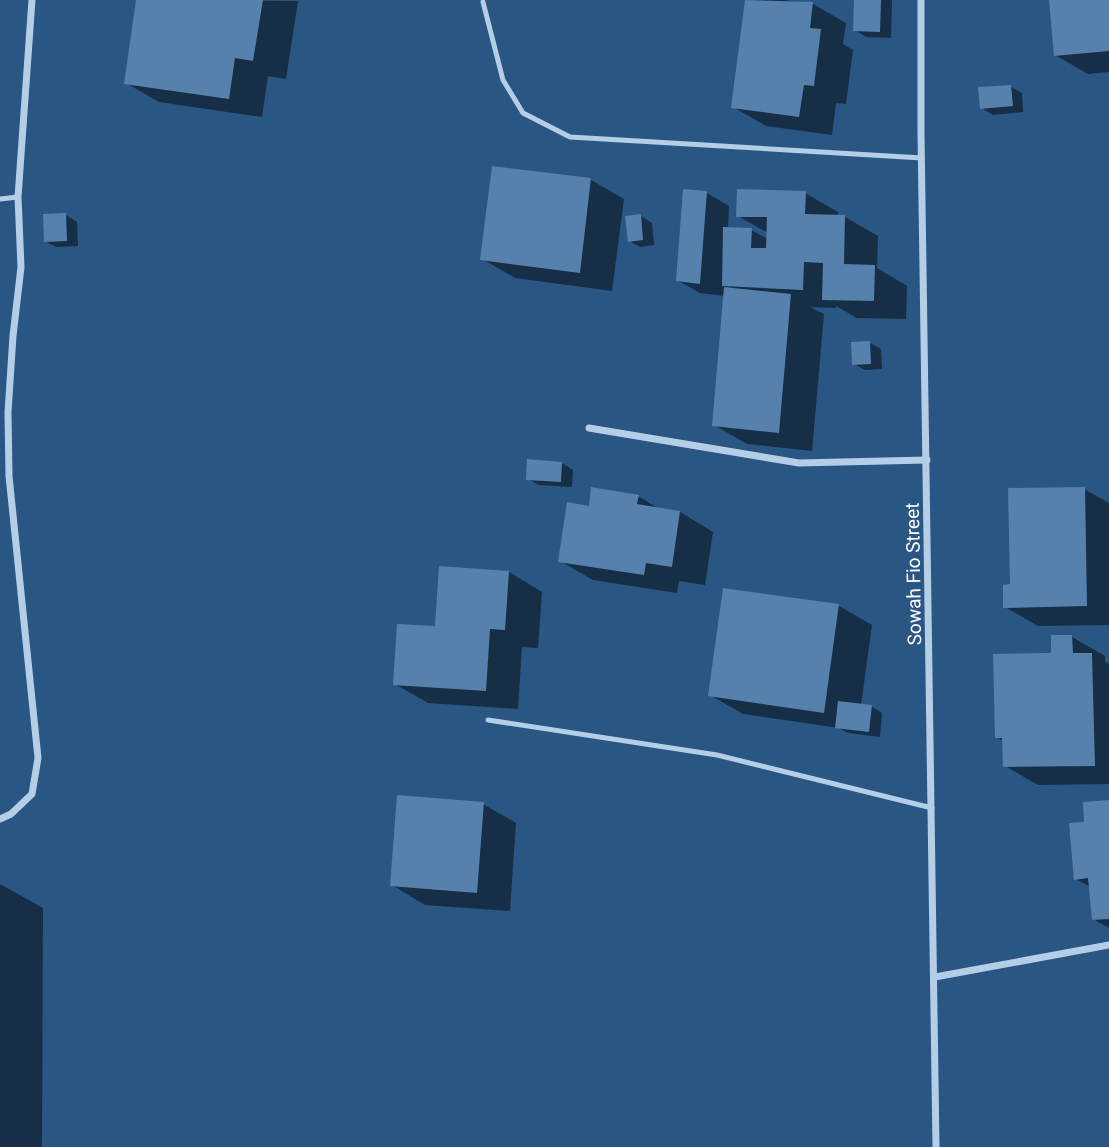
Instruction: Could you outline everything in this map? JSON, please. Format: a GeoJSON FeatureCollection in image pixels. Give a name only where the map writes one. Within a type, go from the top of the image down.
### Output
{"type":"FeatureCollection","features":[{"type":"Feature","properties":{"kind":"street"},"geometry":{"type":"LineString","coordinates":[[0,819],[11,814],[32,794],[38,758],[9,476],[8,412],[21,267],[18,197],[32,0]]}},
{"type":"Feature","properties":{"kind":"street","name":"Sowah Fio Street"},"geometry":{"type":"LineString","coordinates":[[921,0],[936,1147]]}},
{"type":"Feature","properties":{"kind":"street"},"geometry":{"type":"LineString","coordinates":[[589,428],[799,463],[927,460]]}},
{"type":"Feature","properties":{"kind":"street"},"geometry":{"type":"LineString","coordinates":[[935,977],[1109,945]]}},
{"type":"Feature","properties":{"kind":"lane"},"geometry":{"type":"LineString","coordinates":[[483,2],[503,80],[523,113],[570,137],[922,159]]}},
{"type":"Feature","properties":{"kind":"lane"},"geometry":{"type":"LineString","coordinates":[[0,199],[18,197]]}},
{"type":"Feature","properties":{"kind":"lane"},"geometry":{"type":"LineString","coordinates":[[488,720],[717,755],[932,808]]}},
{"type":"Feature","properties":{"kind":"building"},"geometry":{"type":"Polygon","coordinates":[[[136,0],[263,0],[253,61],[235,58],[229,99],[124,84],[136,0]]]}},
{"type":"Feature","properties":{"kind":"building"},"geometry":{"type":"Polygon","coordinates":[[[745,0],[813,2],[810,28],[821,29],[814,86],[804,85],[799,117],[731,108],[745,0]]]}},
{"type":"Feature","properties":{"kind":"building"},"geometry":{"type":"Polygon","coordinates":[[[854,0],[881,0],[880,32],[853,31],[854,0]]]}},
{"type":"Feature","properties":{"kind":"building"},"geometry":{"type":"Polygon","coordinates":[[[1049,0],[1109,0],[1109,51],[1054,56],[1049,0]]]}},
{"type":"Feature","properties":{"kind":"building"},"geometry":{"type":"Polygon","coordinates":[[[1011,85],[1013,106],[980,109],[978,87],[1011,85]]]}},
{"type":"Feature","properties":{"kind":"building"},"geometry":{"type":"Polygon","coordinates":[[[492,166],[591,178],[580,273],[480,260],[492,166]]]}},
{"type":"Feature","properties":{"kind":"building"},"geometry":{"type":"Polygon","coordinates":[[[683,189],[707,191],[700,284],[676,281],[683,189]]]}},
{"type":"Feature","properties":{"kind":"building"},"geometry":{"type":"Polygon","coordinates":[[[737,189],[806,191],[805,214],[845,215],[844,264],[875,265],[874,301],[822,300],[823,263],[804,262],[803,290],[722,286],[723,227],[752,228],[751,248],[766,248],[767,217],[736,217],[737,189]]]}},
{"type":"Feature","properties":{"kind":"building"},"geometry":{"type":"Polygon","coordinates":[[[66,213],[67,241],[44,242],[43,214],[66,213]]]}},
{"type":"Feature","properties":{"kind":"building"},"geometry":{"type":"Polygon","coordinates":[[[641,214],[643,240],[628,242],[625,216],[641,214]]]}},
{"type":"Feature","properties":{"kind":"building"},"geometry":{"type":"Polygon","coordinates":[[[724,287],[791,294],[779,433],[712,426],[724,287]]]}},
{"type":"Feature","properties":{"kind":"building"},"geometry":{"type":"Polygon","coordinates":[[[870,341],[871,364],[852,365],[851,342],[870,341]]]}},
{"type":"Feature","properties":{"kind":"building"},"geometry":{"type":"Polygon","coordinates":[[[527,459],[562,462],[561,482],[526,480],[527,459]]]}},
{"type":"Feature","properties":{"kind":"building"},"geometry":{"type":"Polygon","coordinates":[[[591,487],[639,495],[637,504],[680,511],[672,567],[646,563],[644,575],[558,562],[567,502],[589,506],[591,487]]]}},
{"type":"Feature","properties":{"kind":"building"},"geometry":{"type":"Polygon","coordinates":[[[1085,487],[1087,606],[1003,608],[1003,585],[1010,584],[1008,488],[1085,487]]]}},
{"type":"Feature","properties":{"kind":"building"},"geometry":{"type":"Polygon","coordinates":[[[439,566],[509,571],[505,630],[490,629],[486,691],[393,685],[397,624],[435,626],[439,566]]]}},
{"type":"Feature","properties":{"kind":"building"},"geometry":{"type":"Polygon","coordinates":[[[723,588],[839,604],[824,713],[708,696],[723,588]]]}},
{"type":"Feature","properties":{"kind":"building"},"geometry":{"type":"Polygon","coordinates":[[[1051,635],[1072,635],[1073,653],[1092,653],[1095,766],[1003,767],[1002,738],[995,738],[993,654],[1051,653],[1051,635]]]}},
{"type":"Feature","properties":{"kind":"building"},"geometry":{"type":"Polygon","coordinates":[[[838,701],[872,705],[869,732],[835,728],[838,701]]]}},
{"type":"Feature","properties":{"kind":"building"},"geometry":{"type":"Polygon","coordinates":[[[397,795],[484,802],[477,893],[390,886],[397,795]]]}},
{"type":"Feature","properties":{"kind":"building"},"geometry":{"type":"Polygon","coordinates":[[[1109,800],[1109,919],[1092,920],[1088,878],[1074,880],[1069,823],[1084,822],[1083,802],[1109,800]]]}}]}
